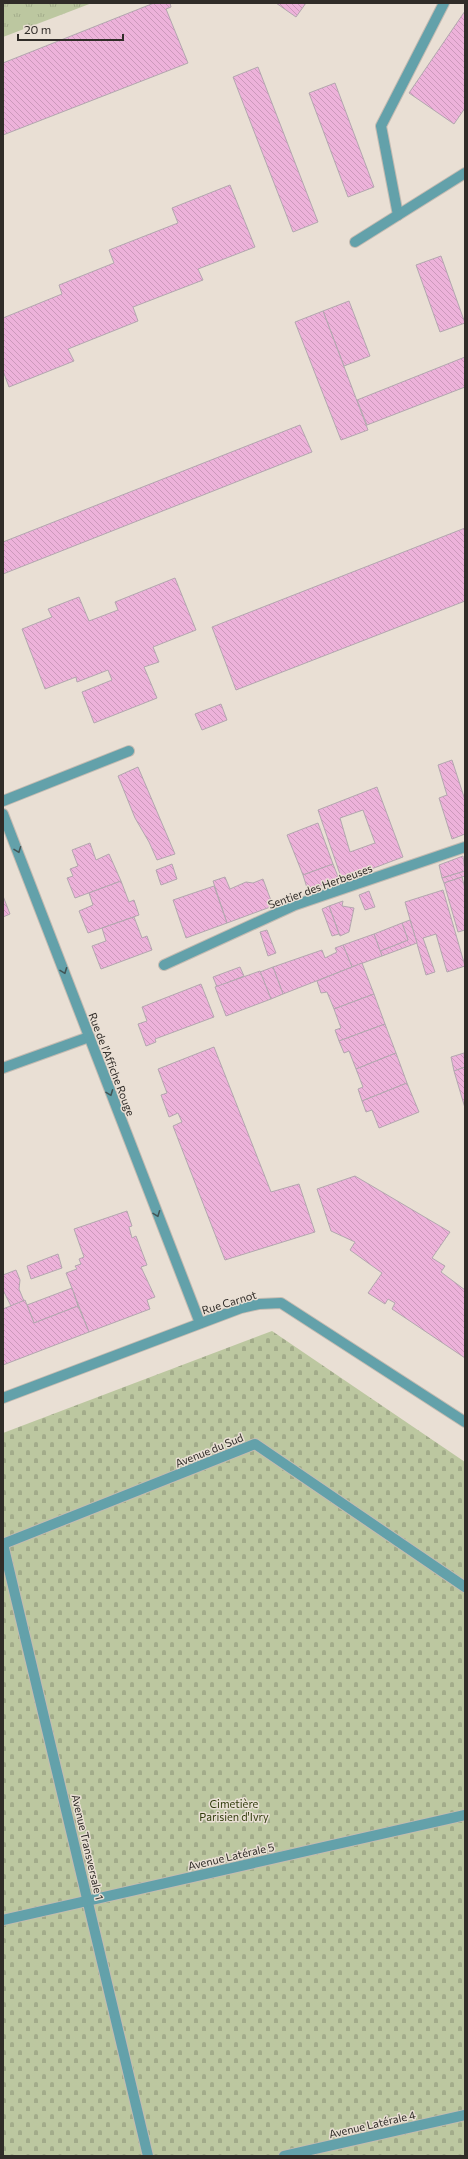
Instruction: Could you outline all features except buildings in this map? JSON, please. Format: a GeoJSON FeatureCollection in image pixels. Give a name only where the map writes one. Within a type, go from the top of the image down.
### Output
{"type":"FeatureCollection","features":[{"type":"Feature","properties":{"kind":"street"},"geometry":{"type":"LineString","coordinates":[[398,214],[381,126],[444,3]]}},
{"type":"Feature","properties":{"kind":"street"},"geometry":{"type":"LineString","coordinates":[[354,242],[465,173]]}},
{"type":"Feature","properties":{"kind":"street"},"geometry":{"type":"LineString","coordinates":[[3,801],[129,751]]}},
{"type":"Feature","properties":{"kind":"street","name":"Rue de l'Affiche Rouge"},"geometry":{"type":"LineString","coordinates":[[3,814],[200,1323]]}},
{"type":"Feature","properties":{"kind":"street","name":"Sentier des Herbeuses"},"geometry":{"type":"LineString","coordinates":[[164,965],[295,905],[465,847]]}},
{"type":"Feature","properties":{"kind":"street"},"geometry":{"type":"LineString","coordinates":[[3,1068],[89,1037]]}},
{"type":"Feature","properties":{"kind":"street","name":"Rue Carnot"},"geometry":{"type":"LineString","coordinates":[[3,1398],[200,1323],[260,1304],[281,1304],[465,1422]]}},
{"type":"Feature","properties":{"kind":"street","name":"Avenue du Sud"},"geometry":{"type":"LineString","coordinates":[[3,1544],[255,1444],[465,1587]]}},
{"type":"Feature","properties":{"kind":"street","name":"Avenue Transversale 1"},"geometry":{"type":"LineString","coordinates":[[3,1544],[89,1901],[148,2156]]}},
{"type":"Feature","properties":{"kind":"street","name":"Avenue Latérale 5"},"geometry":{"type":"LineString","coordinates":[[3,1920],[465,1815]]}},
{"type":"Feature","properties":{"kind":"street","name":"Avenue Latérale 4"},"geometry":{"type":"LineString","coordinates":[[284,2156],[465,2115]]}},
{"type":"Feature","properties":{"kind":"green space"},"geometry":{"type":"Polygon","coordinates":[[[3,3],[92,3],[3,37],[3,3]]]}},
{"type":"Feature","properties":{"kind":"green space","name":"Cimetière Parisien d'Ivry"},"geometry":{"type":"Polygon","coordinates":[[[272,1331],[465,1462],[465,2156],[3,2156],[3,1433],[272,1331]]]}}]}
